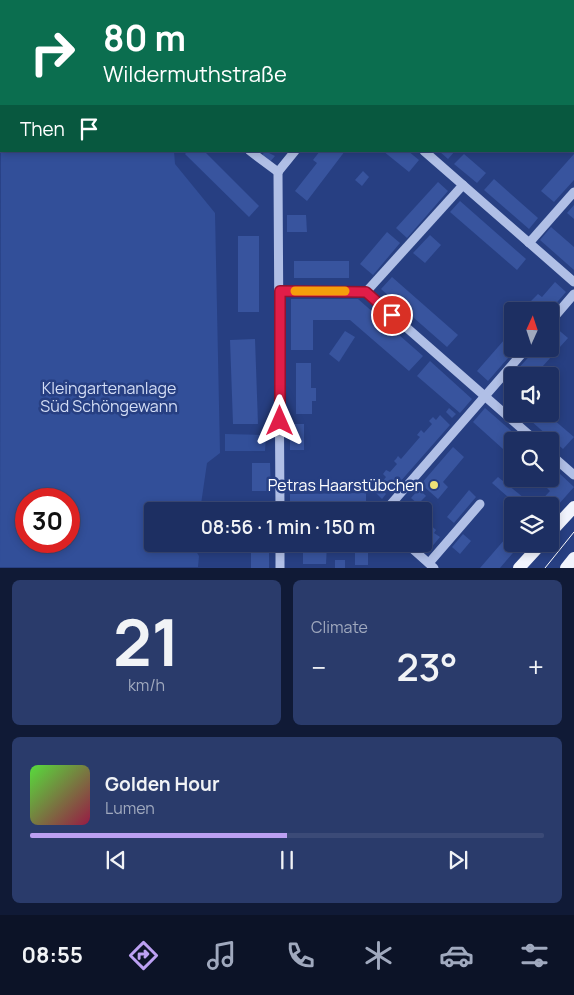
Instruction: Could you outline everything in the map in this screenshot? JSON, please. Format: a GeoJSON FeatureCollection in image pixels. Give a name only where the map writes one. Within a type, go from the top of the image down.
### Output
{"type":"FeatureCollection","features":[{"type":"Feature","properties":{"kind":"main road"},"geometry":{"type":"LineString","coordinates":[[559,523],[574,506]]}},
{"type":"Feature","properties":{"kind":"main road"},"geometry":{"type":"LineString","coordinates":[[519,568],[533,552]]}},
{"type":"Feature","properties":{"kind":"main road"},"geometry":{"type":"LineString","coordinates":[[566,568],[574,558]]}},
{"type":"Feature","properties":{"kind":"street"},"geometry":{"type":"LineString","coordinates":[[251,152],[278,172]]}},
{"type":"Feature","properties":{"kind":"street"},"geometry":{"type":"LineString","coordinates":[[280,502],[278,172],[295,152]]}},
{"type":"Feature","properties":{"kind":"street"},"geometry":{"type":"LineString","coordinates":[[425,152],[574,282]]}},
{"type":"Feature","properties":{"kind":"street"},"geometry":{"type":"LineString","coordinates":[[366,292],[462,185]]}},
{"type":"Feature","properties":{"kind":"street"},"geometry":{"type":"LineString","coordinates":[[529,243],[574,192]]}},
{"type":"Feature","properties":{"kind":"street"},"geometry":{"type":"LineString","coordinates":[[280,291],[366,292],[526,432]]}},
{"type":"Feature","properties":{"kind":"street"},"geometry":{"type":"LineString","coordinates":[[559,312],[574,294]]}},
{"type":"Feature","properties":{"kind":"street"},"geometry":{"type":"LineString","coordinates":[[393,502],[518,358]]}},
{"type":"Feature","properties":{"kind":"street"},"geometry":{"type":"LineString","coordinates":[[559,462],[574,475]]}},
{"type":"Feature","properties":{"kind":"street"},"geometry":{"type":"LineString","coordinates":[[416,552],[431,565],[480,504]]}},
{"type":"Feature","properties":{"kind":"street"},"geometry":{"type":"LineString","coordinates":[[280,552],[280,568]]}},
{"type":"Feature","properties":{"kind":"green space","name":"Kleingartenanlage Süd Schöngewann"},"geometry":{"type":"Polygon","coordinates":[[[1,152],[174,152],[175,164],[215,213],[220,453],[207,463],[201,502],[144,502],[144,552],[196,552],[199,556],[198,567],[0,567],[1,152]]]}},
{"type":"Feature","properties":{"kind":"green space"},"geometry":{"type":"Polygon","coordinates":[[[225,434],[266,435],[265,451],[225,451],[225,434]]]}},
{"type":"Feature","properties":{"kind":"building"},"geometry":{"type":"Polygon","coordinates":[[[187,152],[205,152],[259,206],[249,217],[185,154],[187,152]]]}},
{"type":"Feature","properties":{"kind":"building"},"geometry":{"type":"Polygon","coordinates":[[[264,152],[275,156],[269,163],[261,157],[264,152]]]}},
{"type":"Feature","properties":{"kind":"building"},"geometry":{"type":"Polygon","coordinates":[[[319,152],[344,152],[307,201],[295,191],[317,163],[313,160],[319,152]]]}},
{"type":"Feature","properties":{"kind":"building"},"geometry":{"type":"Polygon","coordinates":[[[384,152],[409,152],[419,160],[409,172],[384,152]]]}},
{"type":"Feature","properties":{"kind":"building"},"geometry":{"type":"Polygon","coordinates":[[[440,152],[454,152],[448,159],[440,152]]]}},
{"type":"Feature","properties":{"kind":"building"},"geometry":{"type":"Polygon","coordinates":[[[464,154],[486,173],[477,183],[454,164],[464,154]]]}},
{"type":"Feature","properties":{"kind":"building"},"geometry":{"type":"Polygon","coordinates":[[[574,154],[574,180],[554,202],[541,191],[574,154]]]}},
{"type":"Feature","properties":{"kind":"building"},"geometry":{"type":"Polygon","coordinates":[[[363,171],[369,177],[362,186],[355,180],[363,171]]]}},
{"type":"Feature","properties":{"kind":"building"},"geometry":{"type":"Polygon","coordinates":[[[494,179],[538,218],[529,229],[484,190],[494,179]]]}},
{"type":"Feature","properties":{"kind":"building"},"geometry":{"type":"Polygon","coordinates":[[[438,182],[448,191],[407,238],[396,228],[438,182]]]}},
{"type":"Feature","properties":{"kind":"building"},"geometry":{"type":"Polygon","coordinates":[[[460,201],[526,259],[517,270],[450,212],[460,201]]]}},
{"type":"Feature","properties":{"kind":"building"},"geometry":{"type":"Polygon","coordinates":[[[574,205],[574,219],[567,213],[574,205]]]}},
{"type":"Feature","properties":{"kind":"building"},"geometry":{"type":"Polygon","coordinates":[[[287,215],[306,215],[307,232],[287,232],[287,215]]]}},
{"type":"Feature","properties":{"kind":"building"},"geometry":{"type":"Polygon","coordinates":[[[551,227],[574,247],[574,270],[540,240],[551,227]]]}},
{"type":"Feature","properties":{"kind":"building"},"geometry":{"type":"Polygon","coordinates":[[[387,232],[400,243],[373,275],[360,264],[387,232]]]}},
{"type":"Feature","properties":{"kind":"building"},"geometry":{"type":"Polygon","coordinates":[[[430,235],[441,245],[425,263],[413,253],[430,235]]]}},
{"type":"Feature","properties":{"kind":"building"},"geometry":{"type":"Polygon","coordinates":[[[238,236],[259,236],[259,312],[238,312],[238,236]]]}},
{"type":"Feature","properties":{"kind":"building"},"geometry":{"type":"Polygon","coordinates":[[[294,261],[349,261],[349,278],[294,278],[294,261]]]}},
{"type":"Feature","properties":{"kind":"building"},"geometry":{"type":"Polygon","coordinates":[[[392,277],[458,335],[447,347],[381,289],[392,277]]]}},
{"type":"Feature","properties":{"kind":"building"},"geometry":{"type":"Polygon","coordinates":[[[555,282],[566,292],[557,302],[531,301],[538,294],[542,297],[555,282]]]}},
{"type":"Feature","properties":{"kind":"building"},"geometry":{"type":"Polygon","coordinates":[[[291,299],[358,299],[423,356],[409,371],[350,320],[313,320],[313,350],[291,350],[291,299]]]}},
{"type":"Feature","properties":{"kind":"building"},"geometry":{"type":"Polygon","coordinates":[[[559,330],[568,338],[559,348],[559,330]]]}},
{"type":"Feature","properties":{"kind":"building"},"geometry":{"type":"Polygon","coordinates":[[[345,331],[355,337],[339,362],[329,354],[345,331]]]}},
{"type":"Feature","properties":{"kind":"building"},"geometry":{"type":"Polygon","coordinates":[[[255,339],[258,424],[233,424],[230,340],[255,339]]]}},
{"type":"Feature","properties":{"kind":"building"},"geometry":{"type":"Polygon","coordinates":[[[504,340],[504,358],[508,358],[488,381],[477,371],[504,340]]]}},
{"type":"Feature","properties":{"kind":"building"},"geometry":{"type":"Polygon","coordinates":[[[528,358],[550,358],[542,367],[520,367],[528,358]]]}},
{"type":"Feature","properties":{"kind":"building"},"geometry":{"type":"Polygon","coordinates":[[[430,361],[472,399],[460,413],[417,376],[430,361]]]}},
{"type":"Feature","properties":{"kind":"building"},"geometry":{"type":"Polygon","coordinates":[[[296,363],[311,363],[311,388],[316,388],[316,401],[312,401],[312,414],[296,414],[296,363]]]}},
{"type":"Feature","properties":{"kind":"building"},"geometry":{"type":"Polygon","coordinates":[[[449,408],[456,414],[452,418],[446,412],[449,408]]]}},
{"type":"Feature","properties":{"kind":"building"},"geometry":{"type":"Polygon","coordinates":[[[485,408],[513,432],[504,432],[503,449],[473,422],[485,408]]]}},
{"type":"Feature","properties":{"kind":"building"},"geometry":{"type":"Polygon","coordinates":[[[440,415],[450,425],[392,491],[382,482],[386,477],[383,474],[386,470],[390,472],[397,464],[394,461],[398,456],[401,459],[420,437],[417,435],[421,430],[424,433],[432,424],[429,421],[433,417],[436,420],[440,415]]]}},
{"type":"Feature","properties":{"kind":"building"},"geometry":{"type":"Polygon","coordinates":[[[532,422],[556,422],[574,437],[563,449],[559,446],[559,432],[544,432],[532,422]]]}},
{"type":"Feature","properties":{"kind":"building"},"geometry":{"type":"Polygon","coordinates":[[[290,424],[304,424],[304,450],[290,450],[290,424]]]}},
{"type":"Feature","properties":{"kind":"building"},"geometry":{"type":"Polygon","coordinates":[[[453,447],[464,457],[443,482],[448,487],[438,499],[421,484],[453,447]]]}},
{"type":"Feature","properties":{"kind":"building"},"geometry":{"type":"Polygon","coordinates":[[[252,463],[270,463],[271,491],[252,491],[252,463]]]}},
{"type":"Feature","properties":{"kind":"building"},"geometry":{"type":"Polygon","coordinates":[[[559,473],[574,487],[559,504],[559,497],[544,497],[550,491],[547,488],[559,487],[559,473]]]}},
{"type":"Feature","properties":{"kind":"building"},"geometry":{"type":"Polygon","coordinates":[[[498,477],[504,482],[504,487],[510,487],[523,497],[508,497],[492,483],[498,477]]]}},
{"type":"Feature","properties":{"kind":"building"},"geometry":{"type":"Polygon","coordinates":[[[380,488],[386,494],[382,499],[376,493],[380,488]]]}},
{"type":"Feature","properties":{"kind":"building"},"geometry":{"type":"Polygon","coordinates":[[[419,489],[426,496],[420,502],[416,502],[411,498],[419,489]]]}},
{"type":"Feature","properties":{"kind":"building"},"geometry":{"type":"Polygon","coordinates":[[[469,490],[476,497],[454,523],[447,517],[469,490]]]}},
{"type":"Feature","properties":{"kind":"building"},"geometry":{"type":"Polygon","coordinates":[[[366,493],[366,502],[290,502],[290,494],[366,493]]]}},
{"type":"Feature","properties":{"kind":"building"},"geometry":{"type":"Polygon","coordinates":[[[432,526],[436,530],[434,533],[440,537],[432,547],[432,526]]]}},
{"type":"Feature","properties":{"kind":"building"},"geometry":{"type":"Polygon","coordinates":[[[463,534],[471,541],[460,554],[452,547],[463,534]]]}},
{"type":"Feature","properties":{"kind":"building"},"geometry":{"type":"Polygon","coordinates":[[[504,540],[504,552],[514,552],[500,568],[480,568],[504,540]]]}},
{"type":"Feature","properties":{"kind":"building"},"geometry":{"type":"Polygon","coordinates":[[[251,552],[269,552],[269,568],[251,568],[251,552]]]}},
{"type":"Feature","properties":{"kind":"building"},"geometry":{"type":"Polygon","coordinates":[[[303,552],[327,552],[326,564],[303,564],[303,552]]]}},
{"type":"Feature","properties":{"kind":"building"},"geometry":{"type":"Polygon","coordinates":[[[355,552],[368,552],[368,565],[355,565],[355,552]]]}},
{"type":"Feature","properties":{"kind":"building"},"geometry":{"type":"Polygon","coordinates":[[[335,560],[345,560],[345,568],[335,568],[335,560]]]}},
{"type":"Feature","properties":{"kind":"tram line"},"geometry":{"type":"LineString","coordinates":[[545,568],[574,532]]}},
{"type":"Feature","properties":{"kind":"slow traffic"},"geometry":{"type":"LineString","coordinates":[[295,291],[345,291]]}},
{"type":"Feature","properties":{"kind":"place","name":"Petras Haarstübchen"},"geometry":{"type":"Point","coordinates":[434,485]}},
{"type":"Feature","properties":{"kind":"route"},"geometry":{"type":"LineString","coordinates":[[280,421],[280,291],[366,292],[392,315]]}}]}
